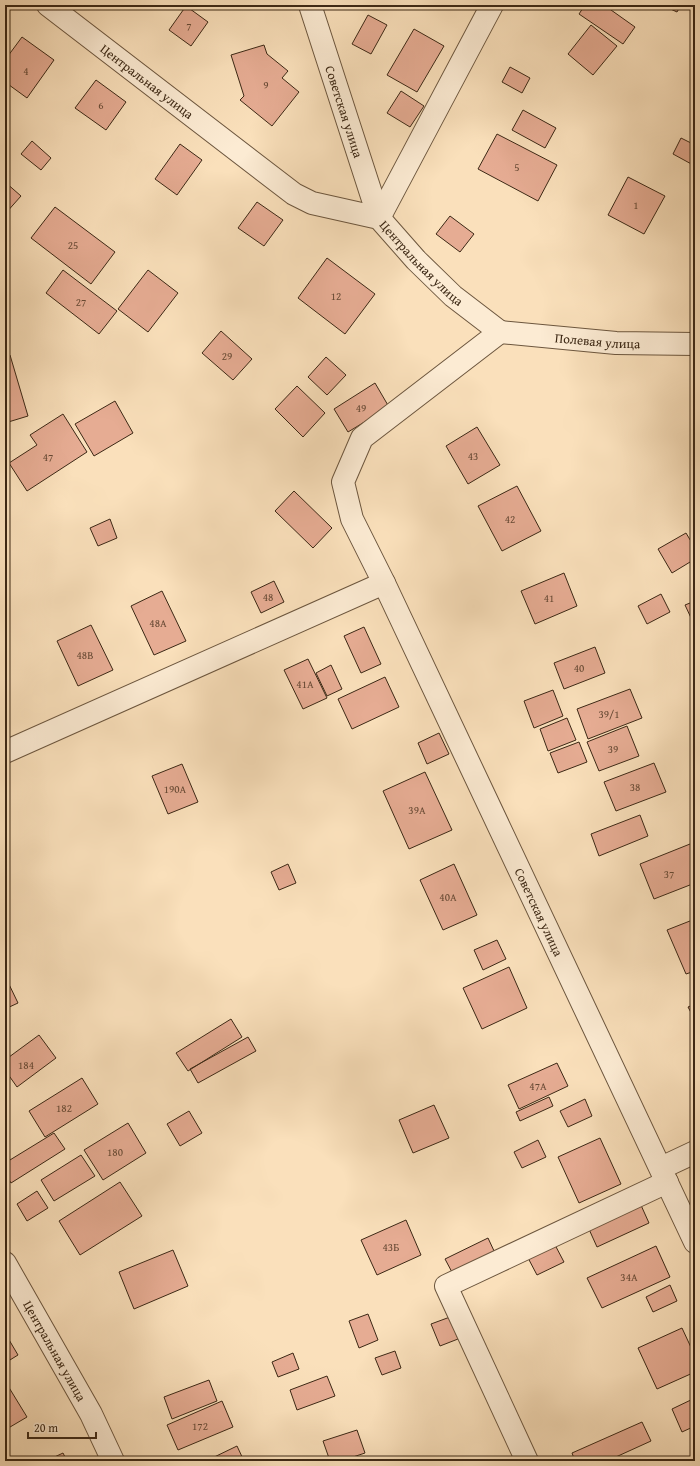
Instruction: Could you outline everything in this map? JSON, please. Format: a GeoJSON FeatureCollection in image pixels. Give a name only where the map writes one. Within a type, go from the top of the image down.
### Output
{"type":"FeatureCollection","features":[{"type":"Feature","properties":{"kind":"street","name":"Центральная улица"},"geometry":{"type":"LineString","coordinates":[[48,5],[294,194],[312,203],[379,218],[416,260],[453,296],[500,332]]}},
{"type":"Feature","properties":{"kind":"street","name":"Советская улица"},"geometry":{"type":"LineString","coordinates":[[310,5],[379,218]]}},
{"type":"Feature","properties":{"kind":"street"},"geometry":{"type":"LineString","coordinates":[[379,218],[492,5]]}},
{"type":"Feature","properties":{"kind":"street"},"geometry":{"type":"LineString","coordinates":[[5,752],[384,583],[352,519],[343,482],[362,438],[500,332]]}},
{"type":"Feature","properties":{"kind":"street","name":"Полевая улица"},"geometry":{"type":"LineString","coordinates":[[500,332],[616,343],[695,344]]}},
{"type":"Feature","properties":{"kind":"street","name":"Советская улица"},"geometry":{"type":"LineString","coordinates":[[384,583],[695,1242]]}},
{"type":"Feature","properties":{"kind":"street"},"geometry":{"type":"LineString","coordinates":[[527,1461],[446,1286],[664,1175],[695,1152]]}},
{"type":"Feature","properties":{"kind":"street","name":"Центральная улица"},"geometry":{"type":"LineString","coordinates":[[5,1263],[91,1414],[113,1461]]}},
{"type":"Feature","properties":{"kind":"building"},"geometry":{"type":"Polygon","coordinates":[[[585,5],[604,5],[635,27],[623,44],[579,14],[585,5]]]}},
{"type":"Feature","properties":{"kind":"building"},"geometry":{"type":"Polygon","coordinates":[[[662,5],[681,5],[677,12],[662,5]]]}},
{"type":"Feature","properties":{"kind":"building"},"geometry":{"type":"Polygon","coordinates":[[[186,6],[208,22],[191,46],[169,30],[186,6]]]}},
{"type":"Feature","properties":{"kind":"building"},"geometry":{"type":"Polygon","coordinates":[[[368,15],[387,25],[371,54],[352,44],[368,15]]]}},
{"type":"Feature","properties":{"kind":"building"},"geometry":{"type":"Polygon","coordinates":[[[591,25],[617,46],[593,75],[568,54],[591,25]]]}},
{"type":"Feature","properties":{"kind":"building"},"geometry":{"type":"Polygon","coordinates":[[[414,29],[444,46],[417,92],[387,75],[414,29]]]}},
{"type":"Feature","properties":{"kind":"building"},"geometry":{"type":"Polygon","coordinates":[[[22,37],[54,60],[27,98],[5,82],[5,60],[22,37]]]}},
{"type":"Feature","properties":{"kind":"building"},"geometry":{"type":"Polygon","coordinates":[[[264,45],[267,54],[288,71],[282,78],[299,92],[272,126],[240,100],[244,96],[231,55],[264,45]]]}},
{"type":"Feature","properties":{"kind":"building"},"geometry":{"type":"Polygon","coordinates":[[[510,67],[530,78],[522,93],[502,82],[510,67]]]}},
{"type":"Feature","properties":{"kind":"building"},"geometry":{"type":"Polygon","coordinates":[[[96,80],[126,102],[106,130],[75,108],[96,80]]]}},
{"type":"Feature","properties":{"kind":"building"},"geometry":{"type":"Polygon","coordinates":[[[401,91],[424,106],[410,127],[387,113],[401,91]]]}},
{"type":"Feature","properties":{"kind":"building"},"geometry":{"type":"Polygon","coordinates":[[[523,110],[556,128],[545,148],[512,130],[523,110]]]}},
{"type":"Feature","properties":{"kind":"building"},"geometry":{"type":"Polygon","coordinates":[[[497,134],[557,165],[538,201],[478,169],[497,134]]]}},
{"type":"Feature","properties":{"kind":"building"},"geometry":{"type":"Polygon","coordinates":[[[681,138],[695,145],[695,166],[673,154],[681,138]]]}},
{"type":"Feature","properties":{"kind":"building"},"geometry":{"type":"Polygon","coordinates":[[[32,141],[51,158],[41,170],[21,154],[32,141]]]}},
{"type":"Feature","properties":{"kind":"building"},"geometry":{"type":"Polygon","coordinates":[[[180,144],[202,160],[177,195],[155,179],[180,144]]]}},
{"type":"Feature","properties":{"kind":"building"},"geometry":{"type":"Polygon","coordinates":[[[628,177],[665,196],[644,234],[608,215],[628,177]]]}},
{"type":"Feature","properties":{"kind":"building"},"geometry":{"type":"Polygon","coordinates":[[[5,182],[21,196],[5,214],[5,182]]]}},
{"type":"Feature","properties":{"kind":"building"},"geometry":{"type":"Polygon","coordinates":[[[257,202],[283,220],[264,246],[238,228],[257,202]]]}},
{"type":"Feature","properties":{"kind":"building"},"geometry":{"type":"Polygon","coordinates":[[[55,207],[115,252],[91,284],[31,238],[55,207]]]}},
{"type":"Feature","properties":{"kind":"building"},"geometry":{"type":"Polygon","coordinates":[[[450,216],[474,234],[460,252],[436,234],[450,216]]]}},
{"type":"Feature","properties":{"kind":"building"},"geometry":{"type":"Polygon","coordinates":[[[327,258],[375,294],[345,334],[298,298],[327,258]]]}},
{"type":"Feature","properties":{"kind":"building"},"geometry":{"type":"Polygon","coordinates":[[[63,270],[117,311],[99,334],[46,293],[63,270]]]}},
{"type":"Feature","properties":{"kind":"building"},"geometry":{"type":"Polygon","coordinates":[[[148,270],[178,293],[148,332],[118,309],[148,270]]]}},
{"type":"Feature","properties":{"kind":"building"},"geometry":{"type":"Polygon","coordinates":[[[221,331],[252,359],[233,380],[202,353],[221,331]]]}},
{"type":"Feature","properties":{"kind":"building"},"geometry":{"type":"Polygon","coordinates":[[[10,355],[28,416],[5,423],[5,356],[10,355]]]}},
{"type":"Feature","properties":{"kind":"building"},"geometry":{"type":"Polygon","coordinates":[[[326,357],[346,375],[327,395],[308,377],[326,357]]]}},
{"type":"Feature","properties":{"kind":"building"},"geometry":{"type":"Polygon","coordinates":[[[375,383],[389,407],[348,432],[334,409],[375,383]]]}},
{"type":"Feature","properties":{"kind":"building"},"geometry":{"type":"Polygon","coordinates":[[[297,386],[325,413],[303,437],[275,409],[297,386]]]}},
{"type":"Feature","properties":{"kind":"building"},"geometry":{"type":"Polygon","coordinates":[[[115,401],[133,433],[94,456],[75,424],[115,401]]]}},
{"type":"Feature","properties":{"kind":"building"},"geometry":{"type":"Polygon","coordinates":[[[63,414],[87,452],[27,491],[9,463],[37,445],[30,435],[63,414]]]}},
{"type":"Feature","properties":{"kind":"building"},"geometry":{"type":"Polygon","coordinates":[[[477,427],[500,465],[468,484],[446,446],[477,427]]]}},
{"type":"Feature","properties":{"kind":"building"},"geometry":{"type":"Polygon","coordinates":[[[517,486],[541,531],[502,551],[478,506],[517,486]]]}},
{"type":"Feature","properties":{"kind":"building"},"geometry":{"type":"Polygon","coordinates":[[[294,491],[332,528],[313,548],[275,511],[294,491]]]}},
{"type":"Feature","properties":{"kind":"building"},"geometry":{"type":"Polygon","coordinates":[[[110,519],[117,538],[98,546],[90,528],[110,519]]]}},
{"type":"Feature","properties":{"kind":"building"},"geometry":{"type":"Polygon","coordinates":[[[686,533],[695,548],[695,559],[672,573],[658,549],[686,533]]]}},
{"type":"Feature","properties":{"kind":"building"},"geometry":{"type":"Polygon","coordinates":[[[564,573],[577,606],[535,624],[521,591],[564,573]]]}},
{"type":"Feature","properties":{"kind":"building"},"geometry":{"type":"Polygon","coordinates":[[[274,581],[284,602],[261,613],[251,592],[274,581]]]}},
{"type":"Feature","properties":{"kind":"building"},"geometry":{"type":"Polygon","coordinates":[[[162,591],[186,641],[154,655],[131,606],[162,591]]]}},
{"type":"Feature","properties":{"kind":"building"},"geometry":{"type":"Polygon","coordinates":[[[661,594],[670,612],[647,624],[638,606],[661,594]]]}},
{"type":"Feature","properties":{"kind":"building"},"geometry":{"type":"Polygon","coordinates":[[[695,601],[695,619],[692,620],[685,605],[695,601]]]}},
{"type":"Feature","properties":{"kind":"building"},"geometry":{"type":"Polygon","coordinates":[[[91,625],[113,670],[78,686],[57,641],[91,625]]]}},
{"type":"Feature","properties":{"kind":"building"},"geometry":{"type":"Polygon","coordinates":[[[364,627],[381,664],[361,673],[344,636],[364,627]]]}},
{"type":"Feature","properties":{"kind":"building"},"geometry":{"type":"Polygon","coordinates":[[[595,647],[605,673],[564,689],[554,663],[595,647]]]}},
{"type":"Feature","properties":{"kind":"building"},"geometry":{"type":"Polygon","coordinates":[[[308,659],[327,698],[303,709],[284,670],[308,659]]]}},
{"type":"Feature","properties":{"kind":"building"},"geometry":{"type":"Polygon","coordinates":[[[331,665],[342,689],[327,696],[316,673],[331,665]]]}},
{"type":"Feature","properties":{"kind":"building"},"geometry":{"type":"Polygon","coordinates":[[[385,677],[399,707],[352,729],[338,699],[385,677]]]}},
{"type":"Feature","properties":{"kind":"building"},"geometry":{"type":"Polygon","coordinates":[[[630,689],[642,718],[588,739],[577,709],[630,689]]]}},
{"type":"Feature","properties":{"kind":"building"},"geometry":{"type":"Polygon","coordinates":[[[553,690],[563,716],[534,728],[524,701],[553,690]]]}},
{"type":"Feature","properties":{"kind":"building"},"geometry":{"type":"Polygon","coordinates":[[[567,718],[576,740],[548,751],[540,729],[567,718]]]}},
{"type":"Feature","properties":{"kind":"building"},"geometry":{"type":"Polygon","coordinates":[[[627,726],[639,756],[599,771],[587,742],[627,726]]]}},
{"type":"Feature","properties":{"kind":"building"},"geometry":{"type":"Polygon","coordinates":[[[439,733],[449,754],[427,764],[418,743],[439,733]]]}},
{"type":"Feature","properties":{"kind":"building"},"geometry":{"type":"Polygon","coordinates":[[[579,742],[587,762],[558,773],[550,753],[579,742]]]}},
{"type":"Feature","properties":{"kind":"building"},"geometry":{"type":"Polygon","coordinates":[[[654,763],[666,792],[616,811],[604,782],[654,763]]]}},
{"type":"Feature","properties":{"kind":"building"},"geometry":{"type":"Polygon","coordinates":[[[182,764],[198,802],[168,814],[152,776],[182,764]]]}},
{"type":"Feature","properties":{"kind":"building"},"geometry":{"type":"Polygon","coordinates":[[[425,772],[452,830],[409,849],[383,791],[425,772]]]}},
{"type":"Feature","properties":{"kind":"building"},"geometry":{"type":"Polygon","coordinates":[[[640,815],[648,836],[599,856],[591,834],[640,815]]]}},
{"type":"Feature","properties":{"kind":"building"},"geometry":{"type":"Polygon","coordinates":[[[695,842],[695,883],[654,899],[640,864],[695,842]]]}},
{"type":"Feature","properties":{"kind":"building"},"geometry":{"type":"Polygon","coordinates":[[[288,864],[296,883],[279,890],[271,872],[288,864]]]}},
{"type":"Feature","properties":{"kind":"building"},"geometry":{"type":"Polygon","coordinates":[[[454,864],[477,915],[443,930],[420,880],[454,864]]]}},
{"type":"Feature","properties":{"kind":"building"},"geometry":{"type":"Polygon","coordinates":[[[695,919],[695,971],[686,974],[667,930],[695,919]]]}},
{"type":"Feature","properties":{"kind":"building"},"geometry":{"type":"Polygon","coordinates":[[[497,940],[506,959],[483,970],[474,950],[497,940]]]}},
{"type":"Feature","properties":{"kind":"building"},"geometry":{"type":"Polygon","coordinates":[[[509,967],[527,1008],[482,1029],[463,988],[509,967]]]}},
{"type":"Feature","properties":{"kind":"building"},"geometry":{"type":"Polygon","coordinates":[[[5,976],[18,1003],[5,1009],[5,976]]]}},
{"type":"Feature","properties":{"kind":"building"},"geometry":{"type":"Polygon","coordinates":[[[695,1004],[695,1020],[688,1007],[695,1004]]]}},
{"type":"Feature","properties":{"kind":"building"},"geometry":{"type":"Polygon","coordinates":[[[231,1019],[242,1037],[188,1071],[176,1053],[231,1019]]]}},
{"type":"Feature","properties":{"kind":"building"},"geometry":{"type":"Polygon","coordinates":[[[39,1035],[56,1058],[17,1087],[5,1070],[5,1060],[39,1035]]]}},
{"type":"Feature","properties":{"kind":"building"},"geometry":{"type":"Polygon","coordinates":[[[248,1037],[256,1051],[198,1083],[190,1069],[248,1037]]]}},
{"type":"Feature","properties":{"kind":"building"},"geometry":{"type":"Polygon","coordinates":[[[557,1063],[568,1086],[519,1109],[508,1085],[557,1063]]]}},
{"type":"Feature","properties":{"kind":"building"},"geometry":{"type":"Polygon","coordinates":[[[82,1078],[98,1104],[45,1137],[29,1111],[82,1078]]]}},
{"type":"Feature","properties":{"kind":"building"},"geometry":{"type":"Polygon","coordinates":[[[549,1097],[553,1106],[520,1121],[516,1112],[549,1097]]]}},
{"type":"Feature","properties":{"kind":"building"},"geometry":{"type":"Polygon","coordinates":[[[585,1099],[592,1116],[568,1127],[560,1111],[585,1099]]]}},
{"type":"Feature","properties":{"kind":"building"},"geometry":{"type":"Polygon","coordinates":[[[434,1105],[449,1138],[413,1153],[399,1120],[434,1105]]]}},
{"type":"Feature","properties":{"kind":"building"},"geometry":{"type":"Polygon","coordinates":[[[189,1111],[202,1133],[180,1146],[167,1124],[189,1111]]]}},
{"type":"Feature","properties":{"kind":"building"},"geometry":{"type":"Polygon","coordinates":[[[128,1123],[146,1153],[103,1180],[84,1150],[128,1123]]]}},
{"type":"Feature","properties":{"kind":"building"},"geometry":{"type":"Polygon","coordinates":[[[54,1133],[65,1149],[11,1183],[5,1173],[5,1163],[54,1133]]]}},
{"type":"Feature","properties":{"kind":"building"},"geometry":{"type":"Polygon","coordinates":[[[600,1138],[621,1184],[579,1203],[558,1157],[600,1138]]]}},
{"type":"Feature","properties":{"kind":"building"},"geometry":{"type":"Polygon","coordinates":[[[538,1140],[546,1157],[522,1168],[514,1152],[538,1140]]]}},
{"type":"Feature","properties":{"kind":"building"},"geometry":{"type":"Polygon","coordinates":[[[81,1155],[95,1176],[54,1201],[41,1180],[81,1155]]]}},
{"type":"Feature","properties":{"kind":"building"},"geometry":{"type":"Polygon","coordinates":[[[120,1182],[142,1216],[80,1255],[59,1221],[120,1182]]]}},
{"type":"Feature","properties":{"kind":"building"},"geometry":{"type":"Polygon","coordinates":[[[37,1191],[48,1208],[27,1221],[17,1204],[37,1191]]]}},
{"type":"Feature","properties":{"kind":"building"},"geometry":{"type":"Polygon","coordinates":[[[640,1203],[649,1223],[597,1247],[588,1227],[640,1203]]]}},
{"type":"Feature","properties":{"kind":"building"},"geometry":{"type":"Polygon","coordinates":[[[406,1220],[421,1255],[377,1275],[361,1240],[406,1220]]]}},
{"type":"Feature","properties":{"kind":"building"},"geometry":{"type":"Polygon","coordinates":[[[488,1238],[495,1253],[453,1274],[445,1259],[488,1238]]]}},
{"type":"Feature","properties":{"kind":"building"},"geometry":{"type":"Polygon","coordinates":[[[554,1243],[564,1262],[537,1275],[527,1256],[554,1243]]]}},
{"type":"Feature","properties":{"kind":"building"},"geometry":{"type":"Polygon","coordinates":[[[656,1246],[670,1277],[602,1308],[587,1278],[656,1246]]]}},
{"type":"Feature","properties":{"kind":"building"},"geometry":{"type":"Polygon","coordinates":[[[173,1250],[188,1286],[134,1309],[119,1272],[173,1250]]]}},
{"type":"Feature","properties":{"kind":"building"},"geometry":{"type":"Polygon","coordinates":[[[670,1285],[677,1301],[653,1312],[646,1297],[670,1285]]]}},
{"type":"Feature","properties":{"kind":"building"},"geometry":{"type":"Polygon","coordinates":[[[368,1314],[378,1340],[359,1348],[349,1321],[368,1314]]]}},
{"type":"Feature","properties":{"kind":"building"},"geometry":{"type":"Polygon","coordinates":[[[450,1317],[458,1339],[440,1346],[431,1324],[450,1317]]]}},
{"type":"Feature","properties":{"kind":"building"},"geometry":{"type":"Polygon","coordinates":[[[682,1328],[695,1356],[695,1372],[657,1389],[638,1348],[682,1328]]]}},
{"type":"Feature","properties":{"kind":"building"},"geometry":{"type":"Polygon","coordinates":[[[5,1333],[18,1355],[5,1363],[5,1333]]]}},
{"type":"Feature","properties":{"kind":"building"},"geometry":{"type":"Polygon","coordinates":[[[395,1351],[401,1368],[382,1375],[375,1358],[395,1351]]]}},
{"type":"Feature","properties":{"kind":"building"},"geometry":{"type":"Polygon","coordinates":[[[293,1353],[299,1369],[278,1377],[272,1362],[293,1353]]]}},
{"type":"Feature","properties":{"kind":"building"},"geometry":{"type":"Polygon","coordinates":[[[327,1376],[335,1396],[297,1410],[290,1390],[327,1376]]]}},
{"type":"Feature","properties":{"kind":"building"},"geometry":{"type":"Polygon","coordinates":[[[209,1380],[217,1401],[172,1419],[164,1397],[209,1380]]]}},
{"type":"Feature","properties":{"kind":"building"},"geometry":{"type":"Polygon","coordinates":[[[5,1381],[27,1417],[5,1430],[5,1381]]]}},
{"type":"Feature","properties":{"kind":"building"},"geometry":{"type":"Polygon","coordinates":[[[695,1398],[695,1426],[682,1432],[672,1409],[695,1398]]]}},
{"type":"Feature","properties":{"kind":"building"},"geometry":{"type":"Polygon","coordinates":[[[222,1401],[233,1427],[178,1450],[167,1425],[222,1401]]]}},
{"type":"Feature","properties":{"kind":"building"},"geometry":{"type":"Polygon","coordinates":[[[642,1422],[651,1441],[607,1461],[575,1461],[572,1453],[642,1422]]]}},
{"type":"Feature","properties":{"kind":"building"},"geometry":{"type":"Polygon","coordinates":[[[357,1430],[365,1453],[341,1461],[330,1461],[323,1441],[357,1430]]]}},
{"type":"Feature","properties":{"kind":"building"},"geometry":{"type":"Polygon","coordinates":[[[237,1446],[244,1461],[206,1461],[237,1446]]]}},
{"type":"Feature","properties":{"kind":"building"},"geometry":{"type":"Polygon","coordinates":[[[63,1453],[67,1461],[46,1461],[63,1453]]]}}]}
